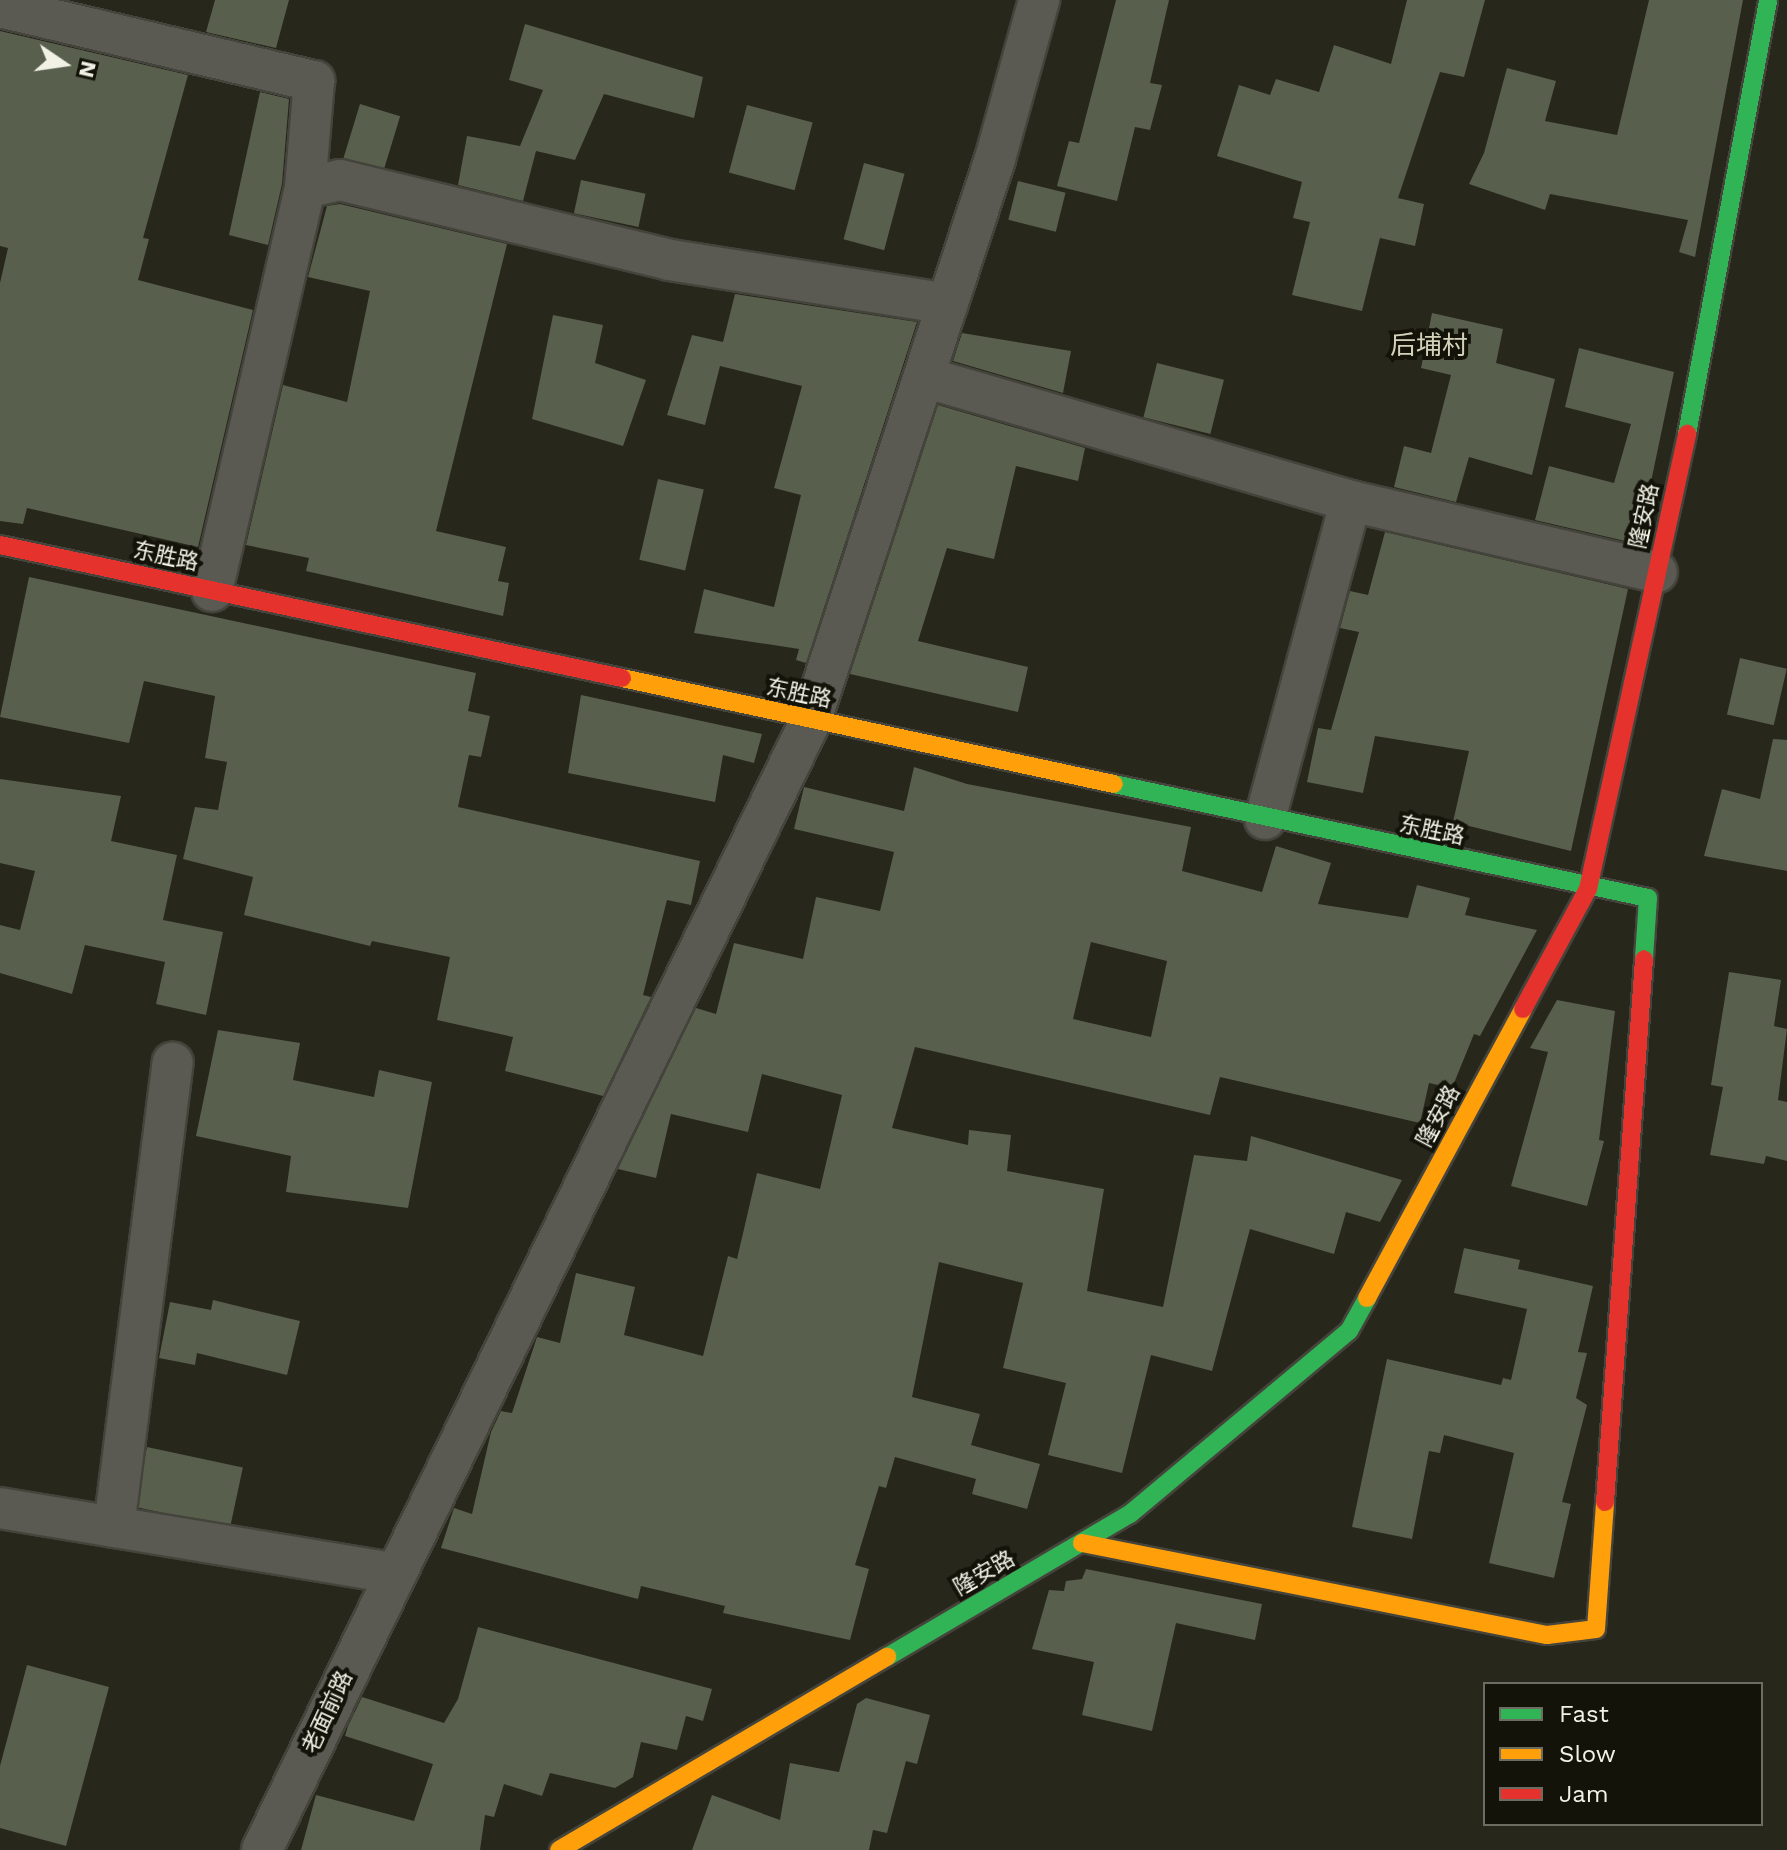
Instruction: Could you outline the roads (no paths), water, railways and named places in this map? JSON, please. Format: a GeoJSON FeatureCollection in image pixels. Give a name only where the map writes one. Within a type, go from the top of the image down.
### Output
{"type":"FeatureCollection","features":[{"type":"Feature","properties":{"kind":"street","name":"老面前路"},"geometry":{"type":"LineString","coordinates":[[262,1850],[392,1573],[811,720],[948,304],[1039,0]]}},
{"type":"Feature","properties":{"kind":"street","name":"隆安路"},"geometry":{"type":"LineString","coordinates":[[559,1850],[1130,1514],[1349,1331],[1588,889],[1657,572],[1768,0]]}},
{"type":"Feature","properties":{"kind":"street"},"geometry":{"type":"LineString","coordinates":[[0,7],[314,81],[305,188],[212,591]]}},
{"type":"Feature","properties":{"kind":"street"},"geometry":{"type":"LineString","coordinates":[[305,188],[340,180],[670,260],[948,304]]}},
{"type":"Feature","properties":{"kind":"street"},"geometry":{"type":"LineString","coordinates":[[924,377],[1351,501],[1657,572]]}},
{"type":"Feature","properties":{"kind":"street"},"geometry":{"type":"LineString","coordinates":[[1265,819],[1351,501]]}},
{"type":"Feature","properties":{"kind":"street","name":"东胜路"},"geometry":{"type":"LineString","coordinates":[[0,545],[1588,889],[1648,898],[1596,1629],[1547,1635],[1082,1543]]}},
{"type":"Feature","properties":{"kind":"street"},"geometry":{"type":"LineString","coordinates":[[114,1527],[173,1063]]}},
{"type":"Feature","properties":{"kind":"street"},"geometry":{"type":"LineString","coordinates":[[0,1508],[392,1573]]}},
{"type":"Feature","properties":{"kind":"district","name":"后埔村"},"geometry":{"type":"Point","coordinates":[1429,346]}}]}
